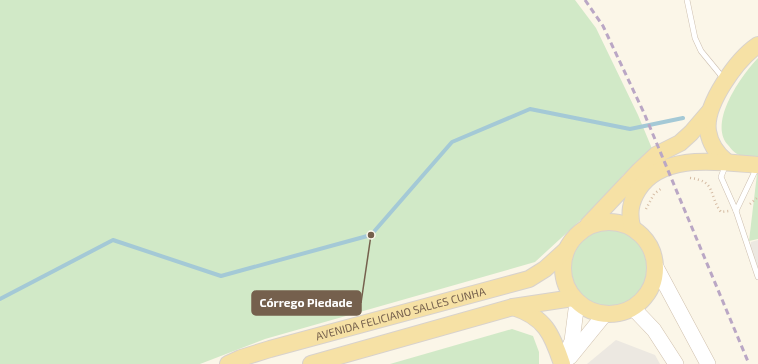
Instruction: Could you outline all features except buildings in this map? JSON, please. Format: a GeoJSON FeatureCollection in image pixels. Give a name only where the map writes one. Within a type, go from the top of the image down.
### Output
{"type":"FeatureCollection","features":[{"type":"Feature","properties":{"kind":"main road"},"geometry":{"type":"LineString","coordinates":[[656,267],[653,283],[645,297],[633,308],[620,313],[605,314],[595,312],[575,300],[567,287],[563,275],[563,263],[566,250],[578,233],[656,155],[680,143],[692,133],[709,112],[725,81],[739,62],[758,45]]}},
{"type":"Feature","properties":{"kind":"main road"},"geometry":{"type":"LineString","coordinates":[[709,112],[708,131],[710,140],[717,152],[727,162]]}},
{"type":"Feature","properties":{"kind":"main road"},"geometry":{"type":"LineString","coordinates":[[632,227],[629,214],[631,203],[642,184],[651,176],[663,169],[687,163],[727,162],[758,165]]}},
{"type":"Feature","properties":{"kind":"main road"},"geometry":{"type":"LineString","coordinates":[[586,226],[598,222],[622,222],[632,227],[645,238],[653,252],[656,267],[708,364]]}},
{"type":"Feature","properties":{"kind":"main road","name":"AVENIDA FELICIANO SALLES CUNHA"},"geometry":{"type":"LineString","coordinates":[[228,364],[241,358],[270,349],[529,279],[545,269],[566,250]]}},
{"type":"Feature","properties":{"kind":"main road"},"geometry":{"type":"LineString","coordinates":[[311,364],[513,308],[575,300]]}},
{"type":"Feature","properties":{"kind":"main road"},"geometry":{"type":"LineString","coordinates":[[563,364],[572,341],[575,300]]}},
{"type":"Feature","properties":{"kind":"main road"},"geometry":{"type":"LineString","coordinates":[[513,308],[526,311],[537,318],[546,327],[553,339],[563,364]]}},
{"type":"Feature","properties":{"kind":"main road"},"geometry":{"type":"LineString","coordinates":[[633,308],[654,330],[676,364]]}},
{"type":"Feature","properties":{"kind":"main road"},"geometry":{"type":"LineString","coordinates":[[563,364],[605,314]]}},
{"type":"Feature","properties":{"kind":"lane"},"geometry":{"type":"LineString","coordinates":[[687,0],[695,38],[701,51],[725,81]]}},
{"type":"Feature","properties":{"kind":"lane"},"geometry":{"type":"LineString","coordinates":[[727,162],[720,177],[736,211],[758,277]]}},
{"type":"Feature","properties":{"kind":"lane"},"geometry":{"type":"LineString","coordinates":[[736,211],[758,165]]}},
{"type":"Feature","properties":{"kind":"path"},"geometry":{"type":"LineString","coordinates":[[683,177],[701,179],[708,184],[721,212],[736,211],[758,197]]}},
{"type":"Feature","properties":{"kind":"path"},"geometry":{"type":"LineString","coordinates":[[646,210],[654,194],[664,185]]}},
{"type":"Feature","properties":{"kind":"shaded area"},"geometry":{"type":"Polygon","coordinates":[[[758,240],[758,274],[749,251],[751,242],[758,240]]]}},
{"type":"Feature","properties":{"kind":"shaded area"},"geometry":{"type":"Polygon","coordinates":[[[616,340],[655,355],[660,364],[587,364],[616,340]]]}},
{"type":"Feature","properties":{"kind":"green space"},"geometry":{"type":"Polygon","coordinates":[[[0,0],[575,0],[596,28],[638,115],[653,151],[623,175],[609,194],[535,262],[265,339],[200,364],[0,364],[0,0]]]}},
{"type":"Feature","properties":{"kind":"green space"},"geometry":{"type":"Polygon","coordinates":[[[758,58],[758,158],[746,157],[736,153],[728,145],[723,135],[722,124],[724,112],[736,87],[758,58]]]}},
{"type":"Feature","properties":{"kind":"green space"},"geometry":{"type":"Polygon","coordinates":[[[758,171],[758,239],[749,241],[757,174],[758,171]]]}},
{"type":"Feature","properties":{"kind":"green space"},"geometry":{"type":"Polygon","coordinates":[[[602,225],[618,225],[634,232],[645,243],[652,259],[652,275],[649,283],[640,297],[634,302],[618,309],[602,309],[586,302],[575,291],[568,275],[568,259],[575,243],[586,232],[602,225]]]}},
{"type":"Feature","properties":{"kind":"green space"},"geometry":{"type":"Polygon","coordinates":[[[512,329],[533,336],[539,352],[539,364],[390,364],[512,329]]]}},
{"type":"Feature","properties":{"kind":"waterway"},"geometry":{"type":"LineString","coordinates":[[0,299],[113,240],[221,276],[371,235],[452,142],[530,109],[630,129],[683,118]]}},
{"type":"Feature","properties":{"kind":"railway"},"geometry":{"type":"LineString","coordinates":[[585,0],[603,26],[644,113],[749,364]]}},
{"type":"Feature","properties":{"kind":"place","name":"Córrego Piedade"},"geometry":{"type":"Point","coordinates":[371,235]}}]}
